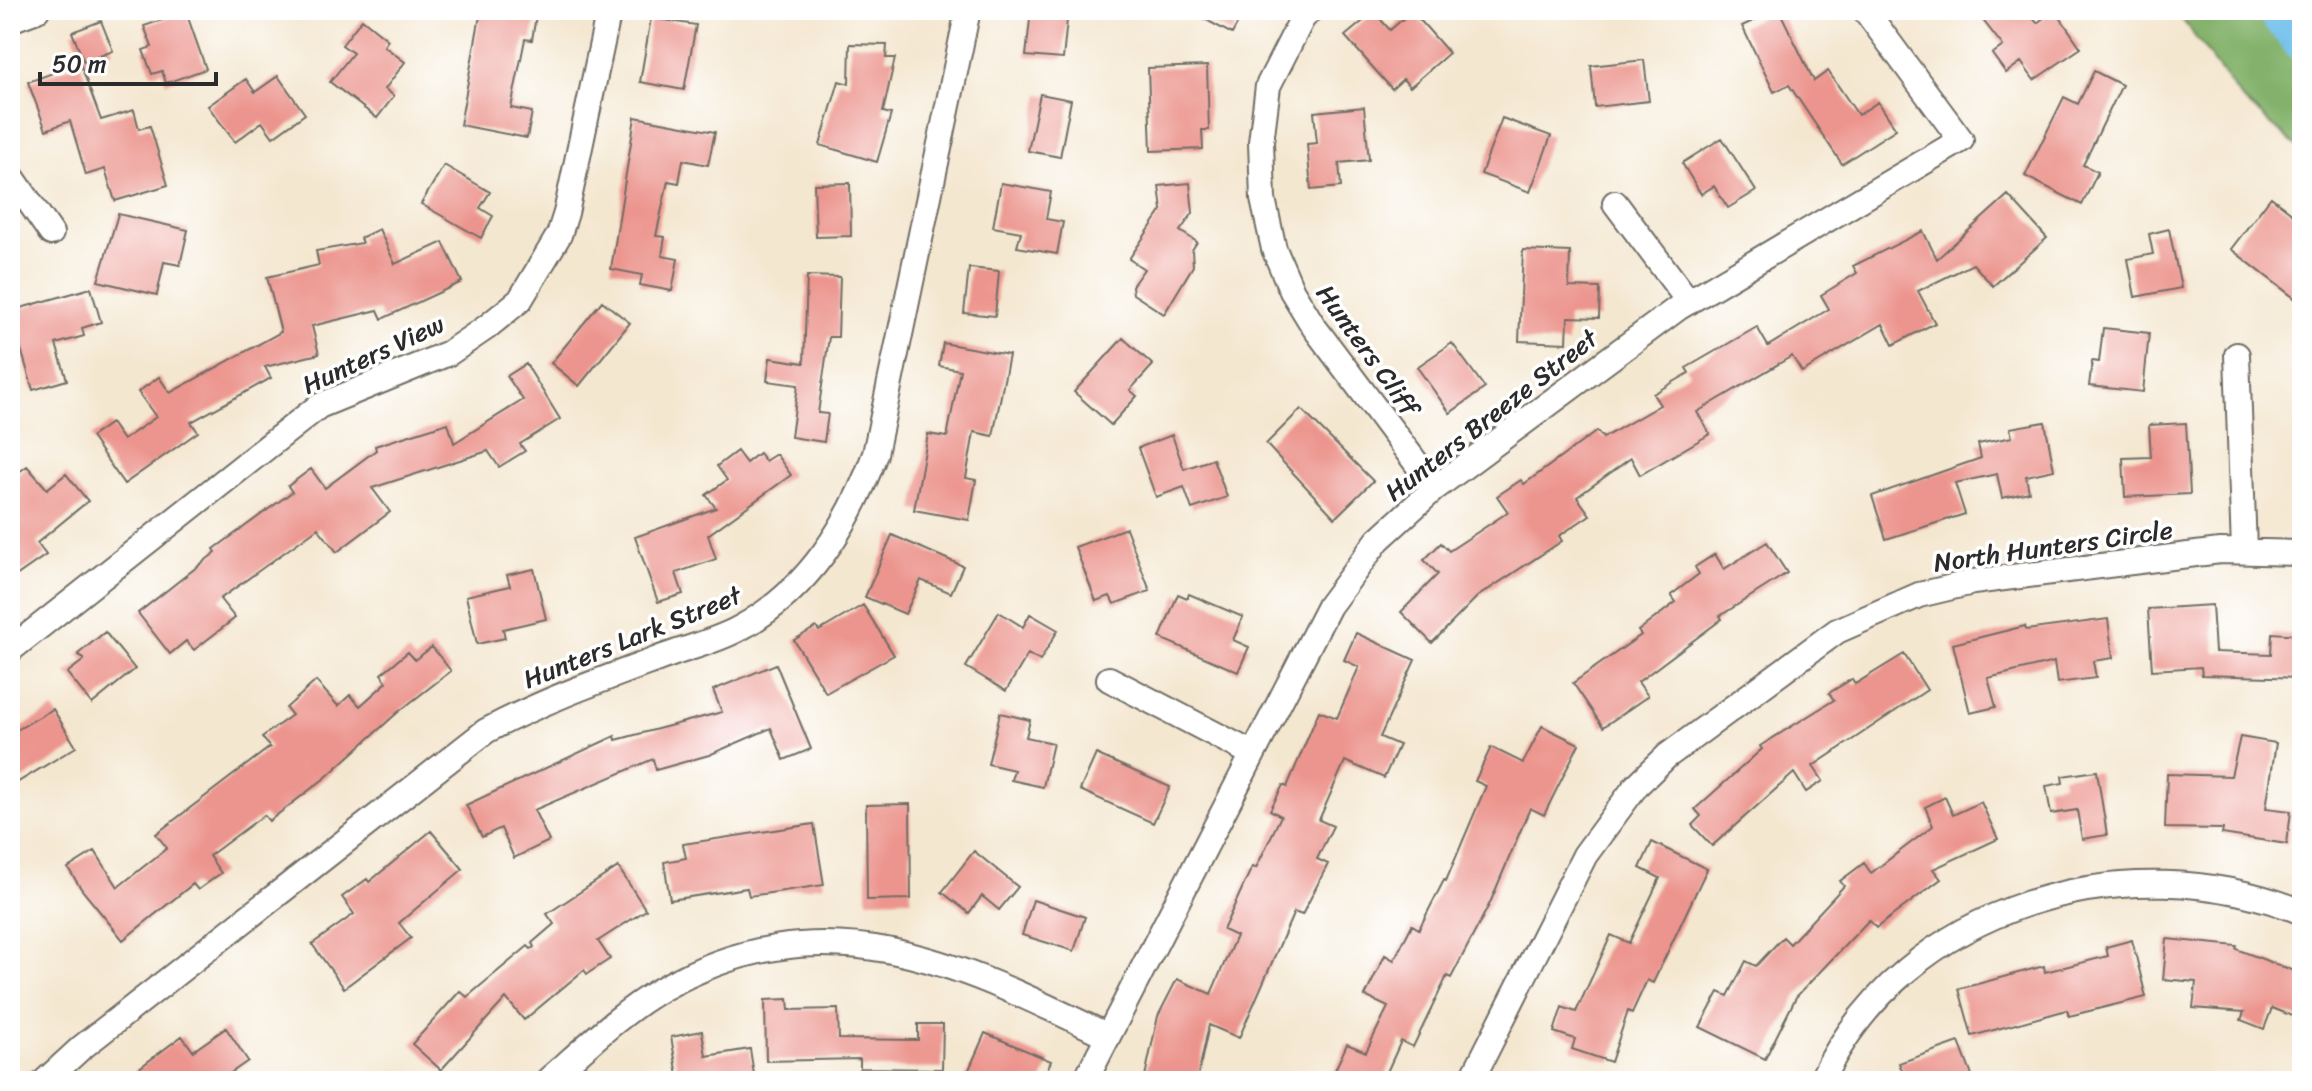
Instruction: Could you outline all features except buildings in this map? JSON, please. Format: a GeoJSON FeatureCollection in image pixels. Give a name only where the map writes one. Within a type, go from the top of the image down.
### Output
{"type":"FeatureCollection","features":[{"type":"Feature","properties":{"kind":"street"},"geometry":{"type":"LineString","coordinates":[[10,20],[37,10]]}},
{"type":"Feature","properties":{"kind":"street","name":"Hunters View"},"geometry":{"type":"LineString","coordinates":[[10,650],[319,406],[449,353],[520,300],[559,235],[566,213],[609,10]]}},
{"type":"Feature","properties":{"kind":"street","name":"Hunters Lark Street"},"geometry":{"type":"LineString","coordinates":[[45,1081],[81,1048],[486,731],[534,705],[738,629],[774,606],[802,580],[830,545],[861,492],[875,454],[968,10]]}},
{"type":"Feature","properties":{"kind":"street","name":"Hunters Cliff"},"geometry":{"type":"LineString","coordinates":[[1310,10],[1302,19],[1268,86],[1261,142],[1263,199],[1274,249],[1292,291],[1314,327],[1435,488]]}},
{"type":"Feature","properties":{"kind":"street","name":"Hunters Breeze Street"},"geometry":{"type":"LineString","coordinates":[[1085,1081],[1251,753],[1343,584],[1378,540],[1435,488],[1689,302],[1961,140],[1865,10]]}},
{"type":"Feature","properties":{"kind":"street"},"geometry":{"type":"LineString","coordinates":[[10,174],[51,233]]}},
{"type":"Feature","properties":{"kind":"street"},"geometry":{"type":"LineString","coordinates":[[1615,203],[1689,302]]}},
{"type":"Feature","properties":{"kind":"street"},"geometry":{"type":"LineString","coordinates":[[2237,355],[2244,550]]}},
{"type":"Feature","properties":{"kind":"street","name":"North Hunters Circle"},"geometry":{"type":"LineString","coordinates":[[1471,1081],[1585,855],[1609,819],[1667,756],[1804,653],[1872,614],[1919,595],[1973,582],[2244,550],[2302,553]]}},
{"type":"Feature","properties":{"kind":"street"},"geometry":{"type":"LineString","coordinates":[[1109,679],[1251,753]]}},
{"type":"Feature","properties":{"kind":"street"},"geometry":{"type":"LineString","coordinates":[[1821,1081],[1853,1031],[1903,975],[1968,929],[2041,898],[2118,883],[2158,881],[2237,890],[2302,912]]}},
{"type":"Feature","properties":{"kind":"street"},"geometry":{"type":"LineString","coordinates":[[547,1081],[661,990],[734,956],[810,944],[849,944],[925,957],[1005,986],[1108,1036]]}},
{"type":"Feature","properties":{"kind":"green space"},"geometry":{"type":"Polygon","coordinates":[[[2175,10],[2302,10],[2302,151],[2242,99],[2175,10]]]}},
{"type":"Feature","properties":{"kind":"waterway"},"geometry":{"type":"LineString","coordinates":[[2278,10],[2302,39]]}}]}
